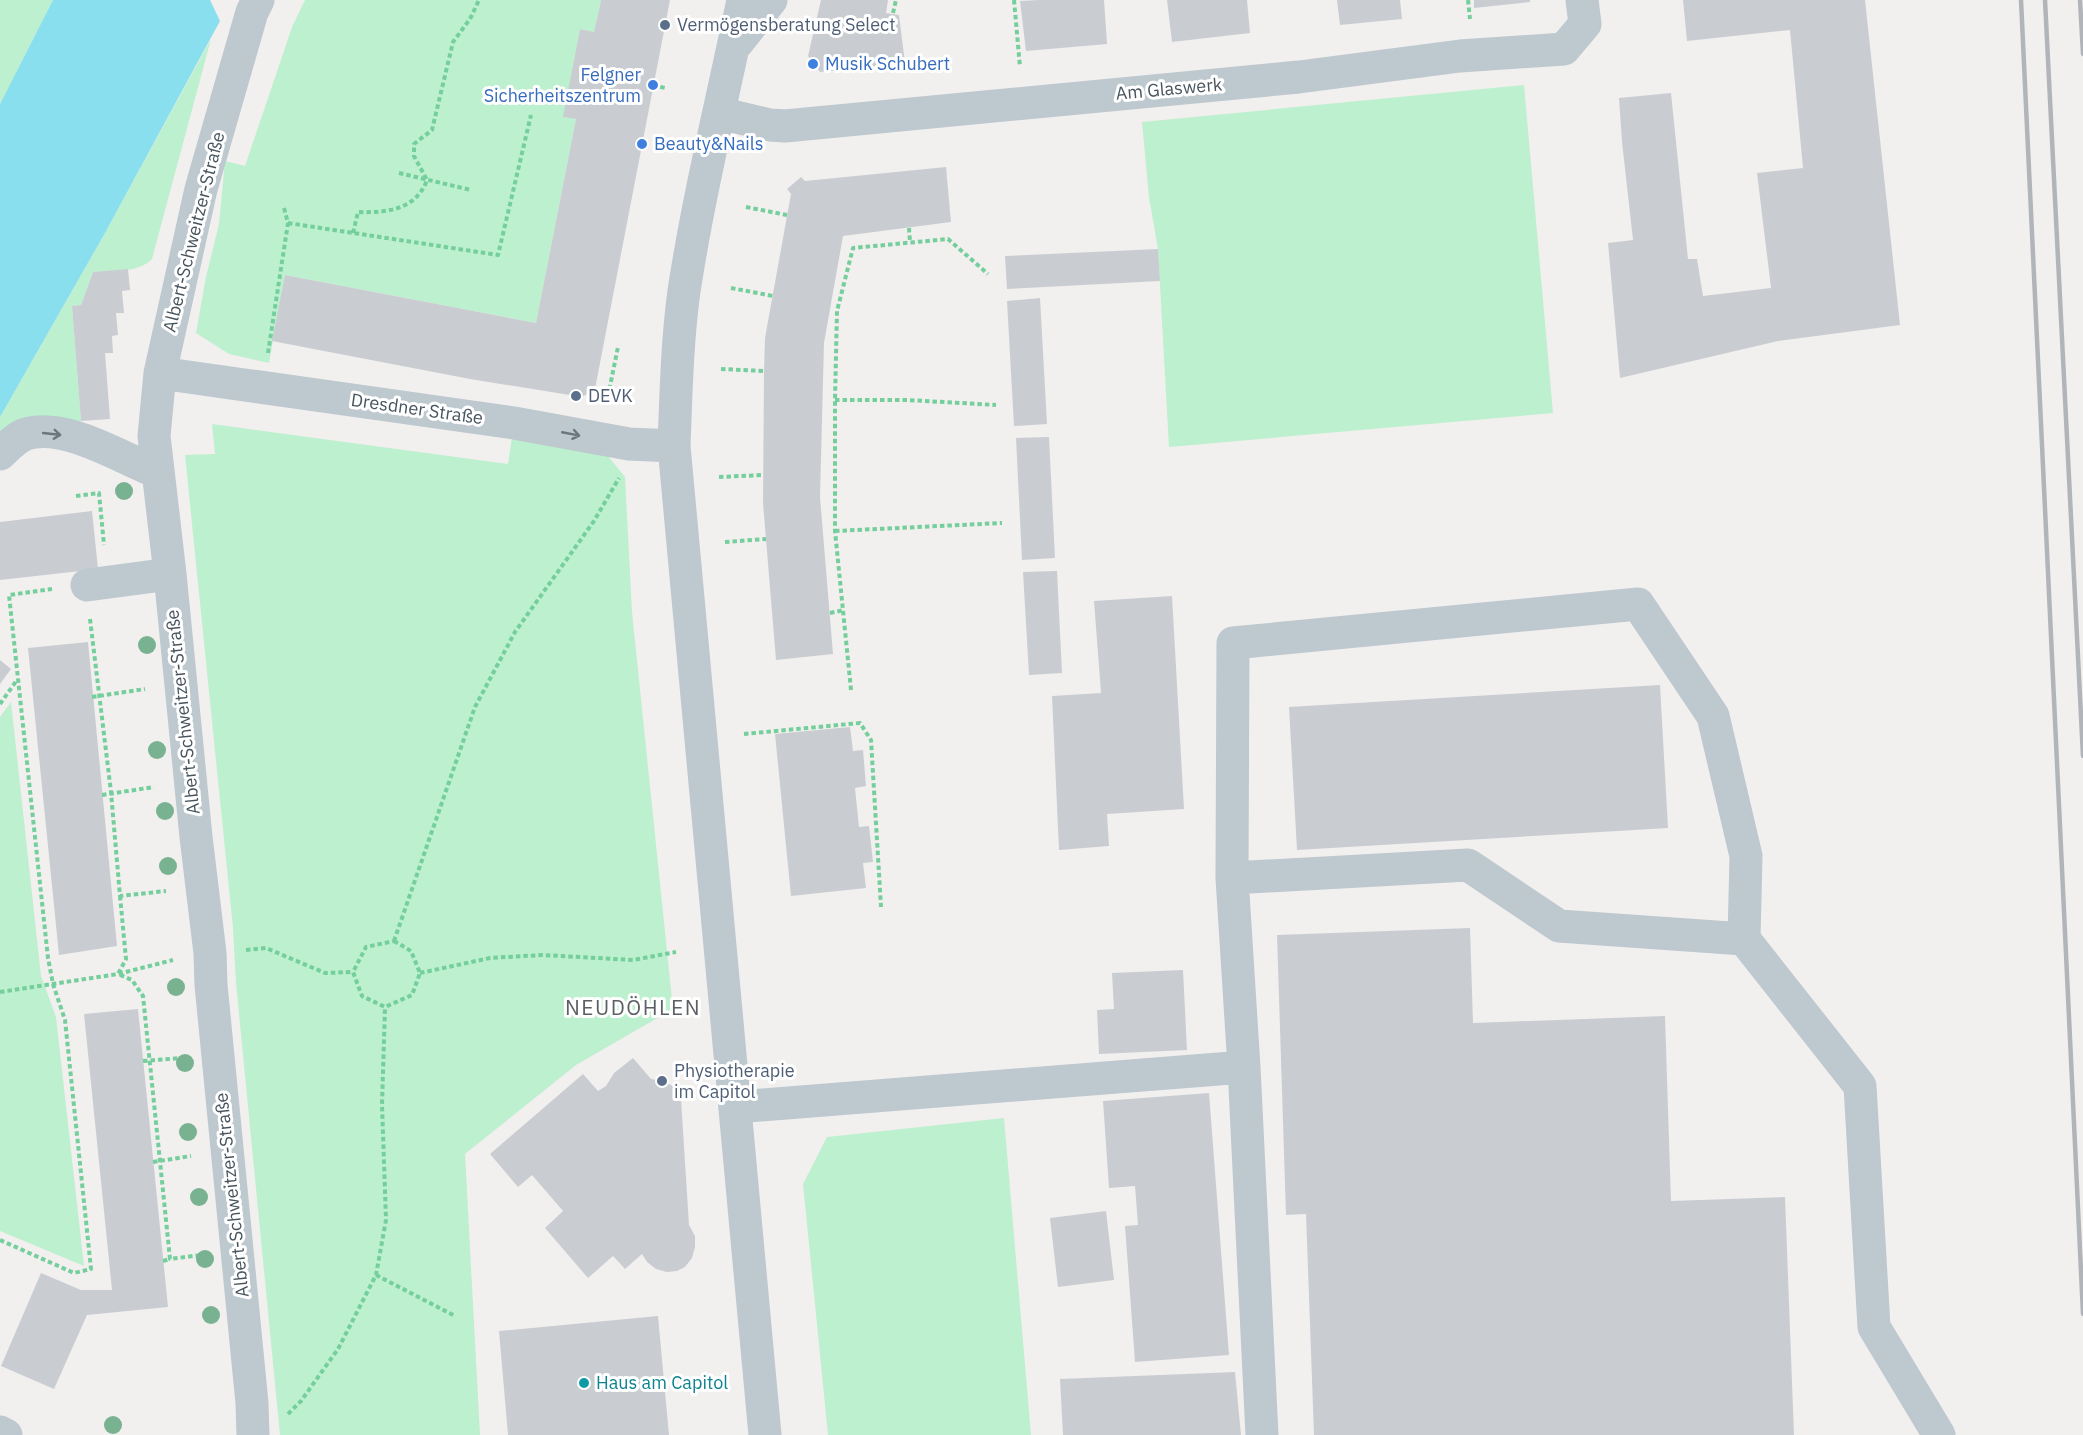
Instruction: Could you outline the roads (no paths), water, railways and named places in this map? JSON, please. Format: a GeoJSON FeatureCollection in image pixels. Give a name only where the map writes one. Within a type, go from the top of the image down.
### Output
{"type":"FeatureCollection","features":[{"type":"Feature","properties":{"kind":"street","name":"Albert-Schweitzer-Straße"},"geometry":{"type":"LineString","coordinates":[[253,1435],[252,1403],[211,985],[210,952],[154,436],[160,373],[201,189],[252,12],[258,0]]}},
{"type":"Feature","properties":{"kind":"street"},"geometry":{"type":"LineString","coordinates":[[719,0],[732,49]]}},
{"type":"Feature","properties":{"kind":"street"},"geometry":{"type":"LineString","coordinates":[[743,0],[698,213],[684,293],[676,376],[674,446],[765,1435]]}},
{"type":"Feature","properties":{"kind":"street"},"geometry":{"type":"LineString","coordinates":[[732,49],[771,0]]}},
{"type":"Feature","properties":{"kind":"street","name":"Am Glaswerk"},"geometry":{"type":"LineString","coordinates":[[719,113],[770,125],[785,126],[1299,77],[1460,56],[1564,49],[1585,24],[1582,0]]}},
{"type":"Feature","properties":{"kind":"street","name":"Dresdner Straße"},"geometry":{"type":"LineString","coordinates":[[160,373],[514,423],[629,444],[674,446]]}},
{"type":"Feature","properties":{"kind":"street"},"geometry":{"type":"LineString","coordinates":[[0,454],[24,435],[48,432],[76,438],[157,472]]}},
{"type":"Feature","properties":{"kind":"street"},"geometry":{"type":"LineString","coordinates":[[97,583],[170,574]]}},
{"type":"Feature","properties":{"kind":"street"},"geometry":{"type":"LineString","coordinates":[[1262,1435],[1244,1067],[1232,878],[1233,643],[1638,604],[1713,716],[1746,856],[1744,939],[1860,1086],[1874,1327],[1939,1435]]}},
{"type":"Feature","properties":{"kind":"street"},"geometry":{"type":"LineString","coordinates":[[1232,878],[1468,866],[1559,926],[1744,939]]}},
{"type":"Feature","properties":{"kind":"street"},"geometry":{"type":"LineString","coordinates":[[736,1107],[1244,1067]]}},
{"type":"Feature","properties":{"kind":"street"},"geometry":{"type":"LineString","coordinates":[[0,1432],[6,1435]]}},
{"type":"Feature","properties":{"kind":"water"},"geometry":{"type":"Polygon","coordinates":[[[53,0],[210,0],[220,21],[105,233],[0,417],[0,104],[53,0]]]}},
{"type":"Feature","properties":{"kind":"railway"},"geometry":{"type":"LineString","coordinates":[[2021,0],[2083,1314]]}},
{"type":"Feature","properties":{"kind":"railway"},"geometry":{"type":"LineString","coordinates":[[2045,0],[2083,756]]}},
{"type":"Feature","properties":{"kind":"railway"},"geometry":{"type":"LineString","coordinates":[[2080,0],[2083,54]]}},
{"type":"Feature","properties":{"kind":"place","name":"Vermögensberatung Select"},"geometry":{"type":"Point","coordinates":[665,25]}},
{"type":"Feature","properties":{"kind":"place","name":"Musik Schubert"},"geometry":{"type":"Point","coordinates":[813,64]}},
{"type":"Feature","properties":{"kind":"place","name":"Felgner Sicherheitszentrum"},"geometry":{"type":"Point","coordinates":[653,85]}},
{"type":"Feature","properties":{"kind":"place","name":"Beauty&Nails"},"geometry":{"type":"Point","coordinates":[642,144]}},
{"type":"Feature","properties":{"kind":"place","name":"DEVK"},"geometry":{"type":"Point","coordinates":[576,396]}},
{"type":"Feature","properties":{"kind":"place","name":"Physiotherapie im Capitol"},"geometry":{"type":"Point","coordinates":[662,1081]}},
{"type":"Feature","properties":{"kind":"place","name":"Haus am Capitol"},"geometry":{"type":"Point","coordinates":[584,1383]}},
{"type":"Feature","properties":{"kind":"district","name":"NEUDÖHLEN"},"geometry":{"type":"Point","coordinates":[633,1008]}}]}
